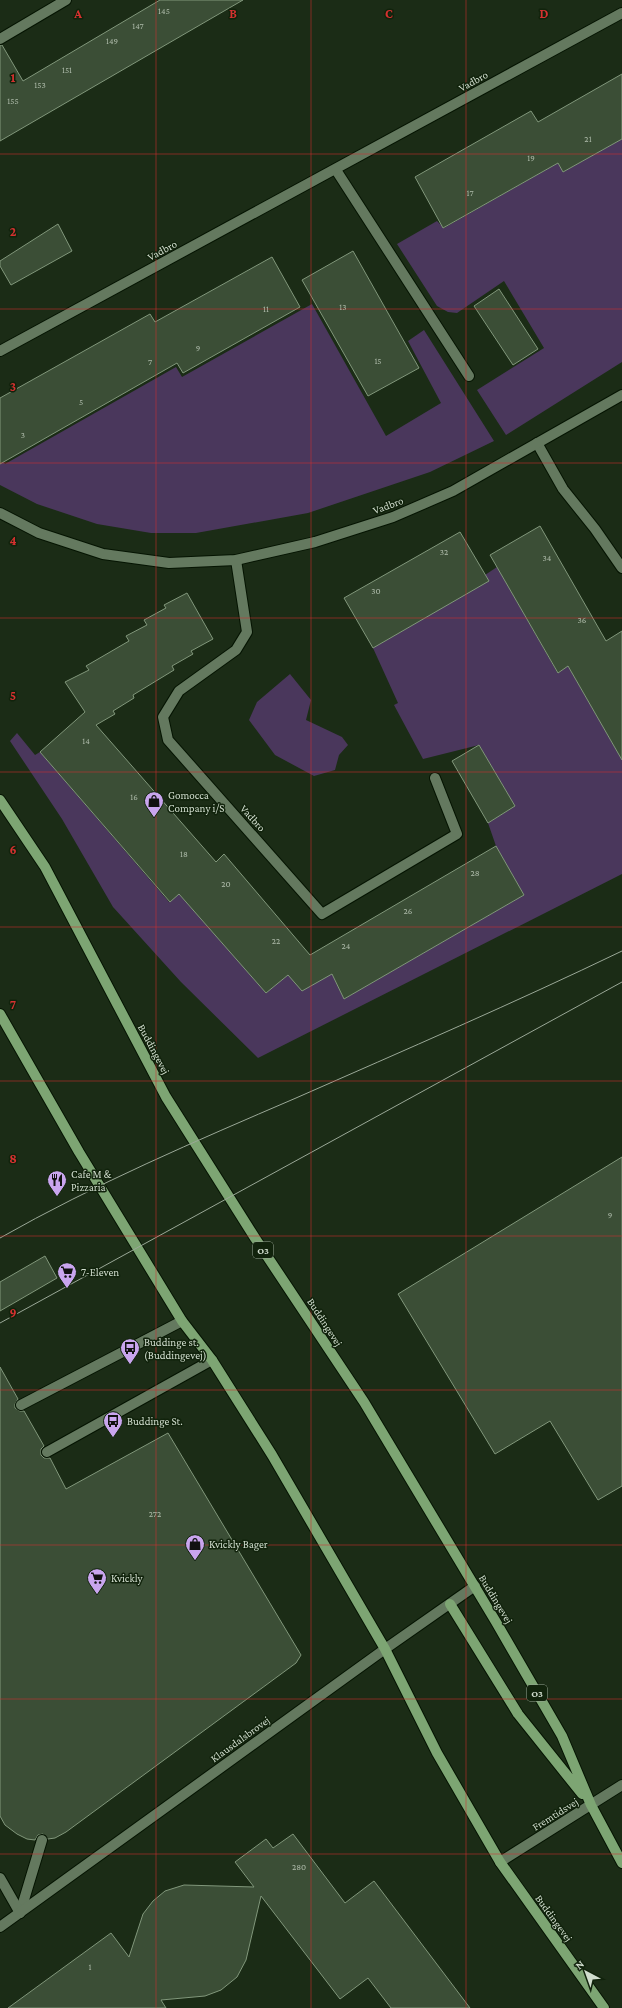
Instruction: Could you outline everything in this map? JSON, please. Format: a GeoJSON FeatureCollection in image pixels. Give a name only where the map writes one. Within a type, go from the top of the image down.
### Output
{"type":"FeatureCollection","features":[{"type":"Feature","properties":{"kind":"main road","name":"Buddingevej"},"geometry":{"type":"LineString","coordinates":[[0,800],[45,867],[166,1097],[255,1238],[364,1402],[475,1586],[562,1736],[591,1805],[622,1863]]}},
{"type":"Feature","properties":{"kind":"main road","name":"Buddingevej"},"geometry":{"type":"LineString","coordinates":[[0,1014],[79,1152],[182,1321],[212,1360],[272,1455],[385,1649],[437,1753],[500,1862],[604,2008]]}},
{"type":"Feature","properties":{"kind":"main road"},"geometry":{"type":"LineString","coordinates":[[450,1604],[518,1714],[591,1805]]}},
{"type":"Feature","properties":{"kind":"street"},"geometry":{"type":"LineString","coordinates":[[0,39],[66,0]]}},
{"type":"Feature","properties":{"kind":"street","name":"Vadbro"},"geometry":{"type":"LineString","coordinates":[[0,351],[622,14]]}},
{"type":"Feature","properties":{"kind":"street"},"geometry":{"type":"LineString","coordinates":[[336,170],[469,376]]}},
{"type":"Feature","properties":{"kind":"street","name":"Vadbro"},"geometry":{"type":"LineString","coordinates":[[0,513],[39,534],[103,554],[169,563],[236,560],[315,542],[393,516],[453,491],[622,394]]}},
{"type":"Feature","properties":{"kind":"street"},"geometry":{"type":"LineString","coordinates":[[537,443],[563,489],[622,568]]}},
{"type":"Feature","properties":{"kind":"street","name":"Vadbro"},"geometry":{"type":"LineString","coordinates":[[236,560],[247,632],[236,650],[179,691],[163,717],[168,740],[322,914],[456,834],[435,778]]}},
{"type":"Feature","properties":{"kind":"street"},"geometry":{"type":"LineString","coordinates":[[21,1405],[182,1321]]}},
{"type":"Feature","properties":{"kind":"street"},"geometry":{"type":"LineString","coordinates":[[47,1452],[212,1360]]}},
{"type":"Feature","properties":{"kind":"street","name":"Klausdalsbrovej"},"geometry":{"type":"LineString","coordinates":[[0,1927],[385,1649],[475,1586]]}},
{"type":"Feature","properties":{"kind":"street","name":"Fremtidsvej"},"geometry":{"type":"LineString","coordinates":[[500,1862],[622,1786]]}},
{"type":"Feature","properties":{"kind":"street"},"geometry":{"type":"LineString","coordinates":[[20,1913],[42,1840]]}},
{"type":"Feature","properties":{"kind":"street"},"geometry":{"type":"LineString","coordinates":[[0,1878],[20,1913]]}},
{"type":"Feature","properties":{"kind":"shaded area"},"geometry":{"type":"Polygon","coordinates":[[[622,139],[622,362],[506,435],[477,390],[544,348],[504,281],[457,313],[448,312],[437,306],[397,244],[437,221],[444,228],[558,163],[563,172],[622,139]]]}},
{"type":"Feature","properties":{"kind":"shaded area"},"geometry":{"type":"Polygon","coordinates":[[[312,304],[386,436],[441,403],[408,341],[424,330],[494,441],[430,472],[308,513],[196,533],[151,533],[97,524],[37,504],[0,485],[0,457],[5,464],[176,367],[182,377],[312,304]]]}},
{"type":"Feature","properties":{"kind":"shaded area"},"geometry":{"type":"Polygon","coordinates":[[[497,567],[557,672],[568,666],[622,760],[622,874],[258,1058],[181,982],[113,907],[62,819],[10,741],[17,733],[35,755],[40,752],[169,902],[179,894],[266,993],[288,975],[332,974],[344,999],[524,895],[496,846],[488,823],[515,806],[479,745],[423,759],[394,705],[398,703],[373,648],[488,581],[485,575],[497,567]]]}},
{"type":"Feature","properties":{"kind":"shaded area"},"geometry":{"type":"Polygon","coordinates":[[[290,674],[311,700],[306,720],[342,737],[348,745],[339,755],[335,770],[314,776],[275,755],[249,720],[257,702],[290,674]]]}},
{"type":"Feature","properties":{"kind":"building"},"geometry":{"type":"Polygon","coordinates":[[[160,0],[243,0],[0,141],[0,45],[2,45],[23,81],[160,0]]]}},
{"type":"Feature","properties":{"kind":"building"},"geometry":{"type":"Polygon","coordinates":[[[622,74],[622,139],[563,172],[558,163],[443,228],[415,177],[531,111],[538,122],[622,74]]]}},
{"type":"Feature","properties":{"kind":"building"},"geometry":{"type":"Polygon","coordinates":[[[58,224],[72,251],[11,285],[0,266],[0,261],[58,224]]]}},
{"type":"Feature","properties":{"kind":"building"},"geometry":{"type":"Polygon","coordinates":[[[353,251],[419,368],[368,396],[302,280],[353,251]]]}},
{"type":"Feature","properties":{"kind":"building"},"geometry":{"type":"Polygon","coordinates":[[[272,257],[300,307],[183,373],[177,363],[0,464],[0,398],[150,314],[155,322],[272,257]]]}},
{"type":"Feature","properties":{"kind":"building"},"geometry":{"type":"Polygon","coordinates":[[[499,289],[538,349],[513,365],[474,306],[499,289]]]}},
{"type":"Feature","properties":{"kind":"building"},"geometry":{"type":"Polygon","coordinates":[[[540,526],[606,641],[622,631],[622,760],[568,666],[558,673],[490,555],[540,526]]]}},
{"type":"Feature","properties":{"kind":"building"},"geometry":{"type":"Polygon","coordinates":[[[460,532],[489,581],[373,648],[344,598],[460,532]]]}},
{"type":"Feature","properties":{"kind":"building"},"geometry":{"type":"Polygon","coordinates":[[[187,593],[213,639],[191,651],[193,654],[172,666],[174,670],[133,695],[134,698],[113,711],[115,714],[96,725],[216,862],[224,854],[310,955],[496,846],[524,895],[344,999],[332,974],[302,991],[288,975],[266,993],[179,894],[170,902],[40,752],[85,712],[65,682],[89,670],[86,666],[129,641],[126,636],[147,625],[144,620],[166,608],[164,605],[187,593]]]}},
{"type":"Feature","properties":{"kind":"building"},"geometry":{"type":"Polygon","coordinates":[[[479,745],[515,806],[488,823],[452,761],[479,745]]]}},
{"type":"Feature","properties":{"kind":"building"},"geometry":{"type":"Polygon","coordinates":[[[622,1157],[622,1486],[598,1500],[550,1421],[495,1454],[398,1294],[622,1157]]]}},
{"type":"Feature","properties":{"kind":"building"},"geometry":{"type":"Polygon","coordinates":[[[45,1256],[57,1278],[0,1311],[0,1282],[45,1256]]]}},
{"type":"Feature","properties":{"kind":"building"},"geometry":{"type":"Polygon","coordinates":[[[0,1367],[18,1399],[15,1404],[15,1408],[20,1411],[24,1411],[44,1446],[41,1449],[41,1455],[44,1458],[50,1458],[66,1489],[168,1433],[301,1655],[296,1663],[66,1832],[55,1838],[48,1839],[43,1834],[38,1835],[35,1840],[27,1839],[5,1825],[0,1816],[0,1367]]]}},
{"type":"Feature","properties":{"kind":"building"},"geometry":{"type":"Polygon","coordinates":[[[293,1834],[345,1903],[374,1881],[470,2008],[391,2008],[368,1978],[340,1999],[261,1896],[246,1960],[237,1977],[221,1990],[205,1996],[161,2000],[166,2008],[8,2008],[111,1933],[129,1957],[143,1914],[153,1901],[165,1891],[184,1885],[254,1887],[235,1862],[266,1839],[273,1848],[293,1834]]]}},
{"type":"Feature","properties":{"kind":"tram line"},"geometry":{"type":"LineString","coordinates":[[0,1238],[109,1181],[221,1130],[459,1026],[622,951]]}},
{"type":"Feature","properties":{"kind":"tram line"},"geometry":{"type":"LineString","coordinates":[[0,1323],[622,982]]}},
{"type":"Feature","properties":{"kind":"place","name":"Gomocca Company i/S"},"geometry":{"type":"Point","coordinates":[154,818]}},
{"type":"Feature","properties":{"kind":"place","name":"Cafe M & Pizzaria"},"geometry":{"type":"Point","coordinates":[57,1197]}},
{"type":"Feature","properties":{"kind":"place","name":"7-Eleven"},"geometry":{"type":"Point","coordinates":[67,1289]}},
{"type":"Feature","properties":{"kind":"place","name":"Buddinge st. (Buddingevej)"},"geometry":{"type":"Point","coordinates":[130,1365]}},
{"type":"Feature","properties":{"kind":"place","name":"Buddinge St."},"geometry":{"type":"Point","coordinates":[113,1438]}},
{"type":"Feature","properties":{"kind":"place","name":"Kvickly Bager"},"geometry":{"type":"Point","coordinates":[195,1561]}},
{"type":"Feature","properties":{"kind":"place","name":"Kvickly"},"geometry":{"type":"Point","coordinates":[97,1595]}}]}
